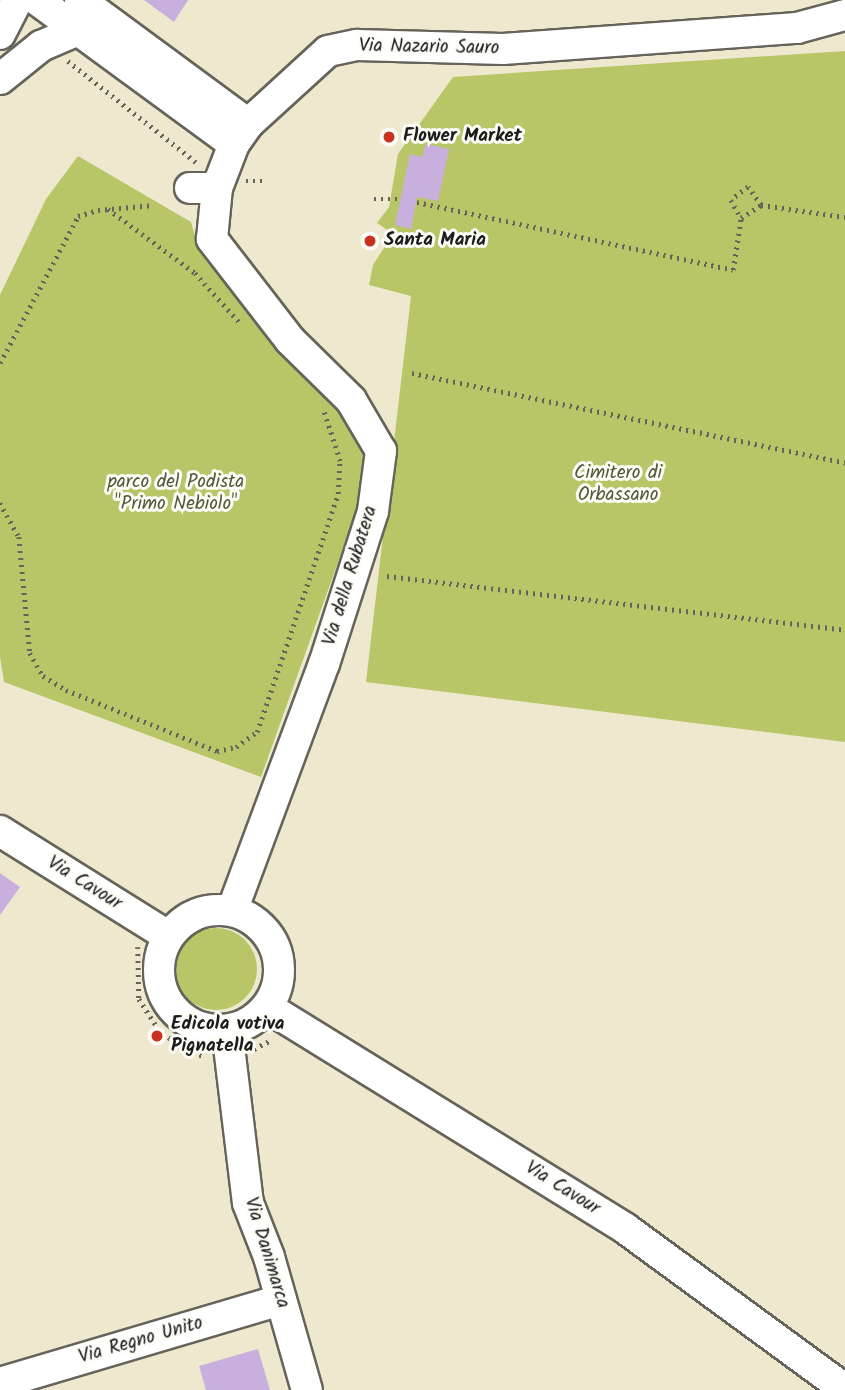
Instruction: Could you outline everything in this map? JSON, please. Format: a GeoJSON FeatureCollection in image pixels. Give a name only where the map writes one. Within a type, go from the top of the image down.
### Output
{"type":"FeatureCollection","features":[{"type":"Feature","properties":{"kind":"street"},"geometry":{"type":"LineString","coordinates":[[0,34],[18,0]]}},
{"type":"Feature","properties":{"kind":"street"},"geometry":{"type":"LineString","coordinates":[[37,0],[78,30],[246,137]]}},
{"type":"Feature","properties":{"kind":"street"},"geometry":{"type":"LineString","coordinates":[[80,0],[246,137]]}},
{"type":"Feature","properties":{"kind":"street","name":"Via Nazario Sauro"},"geometry":{"type":"LineString","coordinates":[[246,137],[318,58],[328,51],[357,45],[503,49],[797,28],[845,15]]}},
{"type":"Feature","properties":{"kind":"street"},"geometry":{"type":"LineString","coordinates":[[0,79],[49,41],[78,30]]}},
{"type":"Feature","properties":{"kind":"street","name":"Via della Rubatera"},"geometry":{"type":"LineString","coordinates":[[232,911],[328,652],[373,511],[381,451],[351,400],[290,340],[212,239],[210,183],[246,137]]}},
{"type":"Feature","properties":{"kind":"street","name":"Via Cavour"},"geometry":{"type":"LineString","coordinates":[[0,831],[168,936]]}},
{"type":"Feature","properties":{"kind":"street"},"geometry":{"type":"LineString","coordinates":[[232,911],[266,931],[275,949],[277,989],[267,1007],[256,1018],[227,1030],[189,1023],[173,1011],[158,974],[168,936],[196,914],[232,911]]}},
{"type":"Feature","properties":{"kind":"street","name":"Via Cavour"},"geometry":{"type":"LineString","coordinates":[[267,1007],[626,1228],[845,1389]]}},
{"type":"Feature","properties":{"kind":"street","name":"Via Danimarca"},"geometry":{"type":"LineString","coordinates":[[227,1030],[238,1067],[248,1203],[281,1300],[307,1390]]}},
{"type":"Feature","properties":{"kind":"street","name":"Via Regno Unito"},"geometry":{"type":"LineString","coordinates":[[0,1383],[281,1300]]}},
{"type":"Feature","properties":{"kind":"path"},"geometry":{"type":"LineString","coordinates":[[49,41],[56,53],[208,171],[210,183],[263,181]]}},
{"type":"Feature","properties":{"kind":"path"},"geometry":{"type":"LineString","coordinates":[[416,202],[733,270],[741,218],[732,200],[748,187],[761,205]]}},
{"type":"Feature","properties":{"kind":"path"},"geometry":{"type":"LineString","coordinates":[[374,199],[400,199]]}},
{"type":"Feature","properties":{"kind":"path"},"geometry":{"type":"LineString","coordinates":[[0,363],[78,216],[108,209],[154,205]]}},
{"type":"Feature","properties":{"kind":"path"},"geometry":{"type":"LineString","coordinates":[[741,218],[761,205],[845,217]]}},
{"type":"Feature","properties":{"kind":"path"},"geometry":{"type":"LineString","coordinates":[[108,209],[195,273],[250,334]]}},
{"type":"Feature","properties":{"kind":"path"},"geometry":{"type":"LineString","coordinates":[[412,373],[845,463]]}},
{"type":"Feature","properties":{"kind":"path"},"geometry":{"type":"LineString","coordinates":[[0,503],[19,537],[30,653],[43,676],[66,691],[217,751],[236,747],[257,733],[338,494],[340,461],[321,406]]}},
{"type":"Feature","properties":{"kind":"path"},"geometry":{"type":"LineString","coordinates":[[387,576],[845,630]]}},
{"type":"Feature","properties":{"kind":"path"},"geometry":{"type":"LineString","coordinates":[[138,937],[139,999],[158,1028],[180,1047],[205,1056],[211,1072],[238,1067],[245,1053],[278,1035]]}},
{"type":"Feature","properties":{"kind":"green space","name":"Cimitero di Orbassano"},"geometry":{"type":"Polygon","coordinates":[[[845,51],[845,742],[366,682],[411,296],[369,285],[373,265],[393,234],[377,223],[389,207],[398,154],[453,77],[845,51]]]}},
{"type":"Feature","properties":{"kind":"green space","name":"parco del Podista \"Primo Nebiolo\""},"geometry":{"type":"Polygon","coordinates":[[[78,156],[191,222],[197,243],[282,347],[345,412],[366,451],[360,501],[261,777],[4,682],[0,657],[0,295],[46,199],[78,156]]]}},
{"type":"Feature","properties":{"kind":"green space"},"geometry":{"type":"Polygon","coordinates":[[[208,928],[224,928],[239,935],[250,946],[257,961],[254,985],[245,998],[224,1010],[208,1010],[193,1003],[182,992],[175,977],[175,961],[182,946],[193,935],[208,928]]]}},
{"type":"Feature","properties":{"kind":"building"},"geometry":{"type":"Polygon","coordinates":[[[144,0],[188,0],[174,22],[144,0]]]}},
{"type":"Feature","properties":{"kind":"building"},"geometry":{"type":"Polygon","coordinates":[[[426,144],[449,149],[438,201],[417,197],[411,229],[395,225],[410,154],[422,157],[426,144]]]}},
{"type":"Feature","properties":{"kind":"building"},"geometry":{"type":"Polygon","coordinates":[[[0,873],[20,887],[0,915],[0,873]]]}},
{"type":"Feature","properties":{"kind":"building"},"geometry":{"type":"Polygon","coordinates":[[[258,1349],[270,1390],[206,1390],[199,1366],[258,1349]]]}},
{"type":"Feature","properties":{"kind":"place","name":"Flower Market"},"geometry":{"type":"Point","coordinates":[389,137]}},
{"type":"Feature","properties":{"kind":"place","name":"Santa Maria"},"geometry":{"type":"Point","coordinates":[370,241]}},
{"type":"Feature","properties":{"kind":"place","name":"Edicola votiva Pignatella"},"geometry":{"type":"Point","coordinates":[157,1036]}}]}
